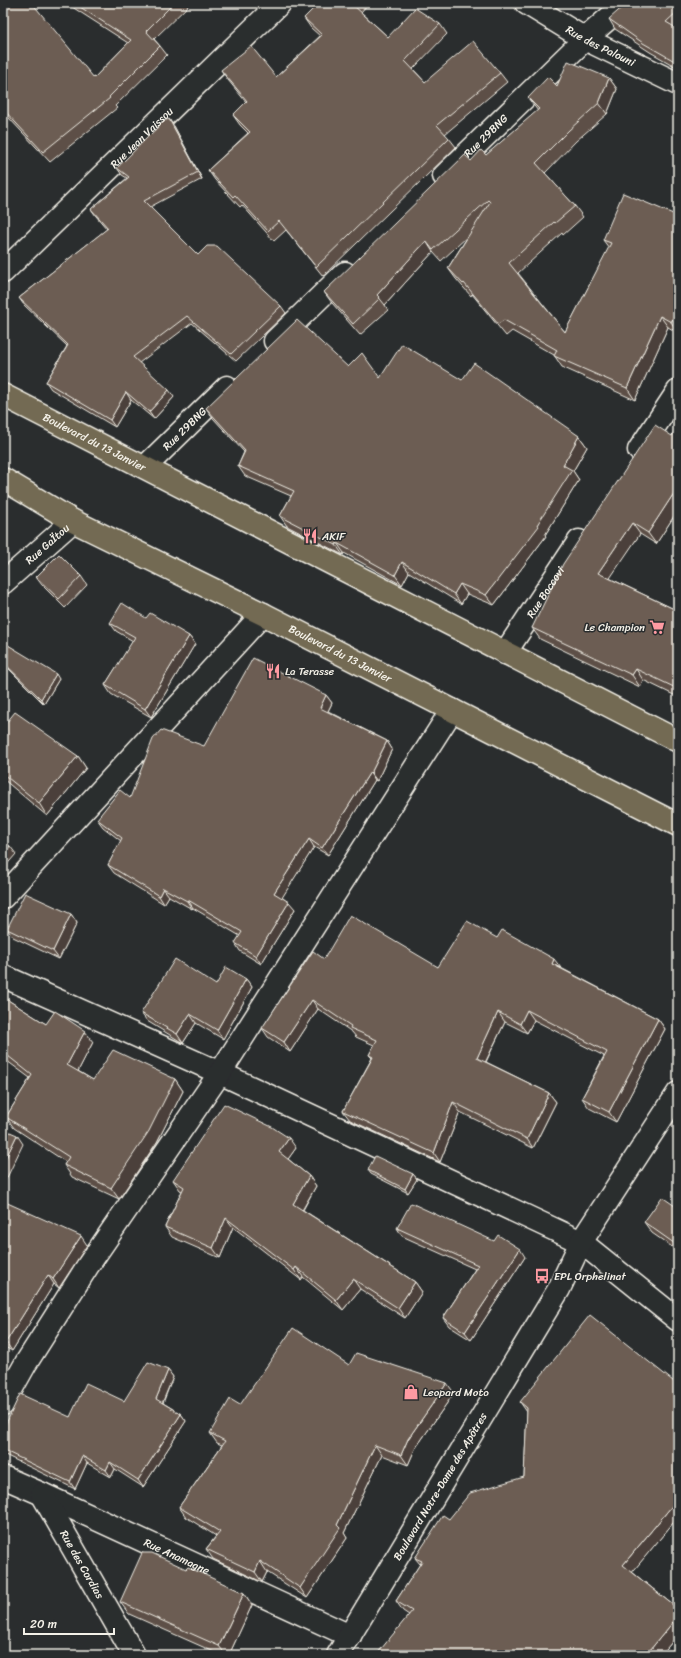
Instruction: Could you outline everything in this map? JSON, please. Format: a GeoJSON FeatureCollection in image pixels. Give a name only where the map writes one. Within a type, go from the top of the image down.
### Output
{"type":"FeatureCollection","features":[{"type":"Feature","properties":{"kind":"highway","name":"Boulevard du 13 Janvier"},"geometry":{"type":"LineString","coordinates":[[3,395],[678,741]]}},
{"type":"Feature","properties":{"kind":"highway","name":"Boulevard du 13 Janvier"},"geometry":{"type":"LineString","coordinates":[[3,480],[73,521],[263,614],[678,826]]}},
{"type":"Feature","properties":{"kind":"street","name":"Rue Jean Vaissou"},"geometry":{"type":"LineString","coordinates":[[3,272],[280,3]]}},
{"type":"Feature","properties":{"kind":"street","name":"Rue des Palouni"},"geometry":{"type":"LineString","coordinates":[[526,3],[585,39],[678,84]]}},
{"type":"Feature","properties":{"kind":"street","name":"Rue 29BNG"},"geometry":{"type":"LineString","coordinates":[[431,189],[585,39],[626,3]]}},
{"type":"Feature","properties":{"kind":"street"},"geometry":{"type":"LineString","coordinates":[[259,356],[357,262]]}},
{"type":"Feature","properties":{"kind":"street","name":"Rue 29BNG"},"geometry":{"type":"LineString","coordinates":[[145,467],[242,373]]}},
{"type":"Feature","properties":{"kind":"street"},"geometry":{"type":"LineString","coordinates":[[626,470],[678,391]]}},
{"type":"Feature","properties":{"kind":"street","name":"Rue GaÏtou"},"geometry":{"type":"LineString","coordinates":[[3,583],[73,521]]}},
{"type":"Feature","properties":{"kind":"street","name":"Rue Boccovi"},"geometry":{"type":"LineString","coordinates":[[505,653],[592,522]]}},
{"type":"Feature","properties":{"kind":"street"},"geometry":{"type":"LineString","coordinates":[[3,897],[263,614]]}},
{"type":"Feature","properties":{"kind":"street"},"geometry":{"type":"LineString","coordinates":[[3,1404],[26,1363],[87,1267],[220,1073],[452,710]]}},
{"type":"Feature","properties":{"kind":"street"},"geometry":{"type":"LineString","coordinates":[[3,976],[220,1073],[581,1242],[678,1320]]}},
{"type":"Feature","properties":{"kind":"street","name":"Boulevard Notre-Dame des Apôtres"},"geometry":{"type":"LineString","coordinates":[[346,1648],[559,1289],[581,1242],[678,1092]]}},
{"type":"Feature","properties":{"kind":"street","name":"Rue Anamagne"},"geometry":{"type":"LineString","coordinates":[[3,1478],[42,1494],[346,1648]]}},
{"type":"Feature","properties":{"kind":"street","name":"Rue des Cordias"},"geometry":{"type":"LineString","coordinates":[[42,1494],[134,1655]]}},
{"type":"Feature","properties":{"kind":"building"},"geometry":{"type":"Polygon","coordinates":[[[3,3],[32,3],[94,78],[131,40],[74,3],[174,3],[146,31],[160,46],[109,97],[110,98],[43,152],[3,109],[3,3]]]}},
{"type":"Feature","properties":{"kind":"building"},"geometry":{"type":"Polygon","coordinates":[[[319,3],[353,3],[352,4],[388,37],[415,8],[440,24],[405,61],[425,82],[473,41],[500,73],[437,125],[449,138],[316,267],[279,221],[268,231],[235,195],[233,197],[208,170],[250,132],[233,115],[247,101],[221,70],[251,46],[276,77],[322,35],[304,18],[319,3]]]}},
{"type":"Feature","properties":{"kind":"building"},"geometry":{"type":"Polygon","coordinates":[[[627,3],[678,3],[678,11],[666,22],[678,29],[678,63],[643,43],[609,19],[627,3]]]}},
{"type":"Feature","properties":{"kind":"building"},"geometry":{"type":"Polygon","coordinates":[[[568,61],[609,78],[599,103],[536,163],[575,206],[555,223],[554,222],[509,263],[565,332],[611,243],[603,240],[623,193],[678,216],[678,310],[671,322],[660,316],[627,388],[554,356],[557,350],[504,320],[498,324],[464,283],[463,284],[448,268],[490,202],[488,200],[433,250],[426,241],[377,295],[380,298],[353,324],[324,292],[465,155],[471,161],[481,150],[486,155],[539,109],[528,98],[548,77],[557,86],[568,61]]]}},
{"type":"Feature","properties":{"kind":"building"},"geometry":{"type":"Polygon","coordinates":[[[169,119],[198,172],[144,201],[198,255],[207,246],[217,246],[281,306],[231,354],[187,316],[133,357],[169,390],[149,412],[126,392],[110,420],[46,382],[68,345],[19,298],[108,228],[91,209],[129,177],[117,168],[164,121],[169,119]]]}},
{"type":"Feature","properties":{"kind":"building"},"geometry":{"type":"Polygon","coordinates":[[[297,320],[348,367],[362,353],[380,378],[402,344],[462,380],[474,363],[579,436],[563,465],[572,470],[537,525],[539,526],[486,595],[460,584],[454,594],[402,562],[395,575],[337,543],[336,545],[280,516],[294,491],[238,466],[245,451],[206,408],[297,320]]]}},
{"type":"Feature","properties":{"kind":"building"},"geometry":{"type":"Polygon","coordinates":[[[678,424],[678,487],[648,533],[632,523],[598,573],[674,609],[678,598],[678,689],[636,669],[632,675],[532,628],[563,564],[655,425],[672,436],[678,424]]]}},
{"type":"Feature","properties":{"kind":"building"},"geometry":{"type":"Polygon","coordinates":[[[59,554],[81,576],[59,599],[36,577],[59,554]]]}},
{"type":"Feature","properties":{"kind":"building"},"geometry":{"type":"Polygon","coordinates":[[[122,603],[146,618],[150,613],[189,636],[145,709],[105,685],[135,637],[110,623],[122,603]]]}},
{"type":"Feature","properties":{"kind":"building"},"geometry":{"type":"Polygon","coordinates":[[[3,642],[56,674],[41,699],[3,662],[3,642]]]}},
{"type":"Feature","properties":{"kind":"building"},"geometry":{"type":"Polygon","coordinates":[[[253,658],[326,695],[320,708],[387,741],[371,773],[370,772],[322,848],[309,839],[274,893],[289,902],[256,956],[235,943],[242,932],[188,900],[187,901],[163,888],[159,896],[108,865],[122,838],[97,819],[120,790],[130,798],[153,739],[161,730],[204,746],[253,658]]]}},
{"type":"Feature","properties":{"kind":"building"},"geometry":{"type":"Polygon","coordinates":[[[15,712],[78,756],[39,803],[3,774],[3,727],[15,712]]]}},
{"type":"Feature","properties":{"kind":"building"},"geometry":{"type":"Polygon","coordinates":[[[3,840],[10,846],[3,854],[3,840]]]}},
{"type":"Feature","properties":{"kind":"building"},"geometry":{"type":"Polygon","coordinates":[[[25,893],[71,914],[53,951],[7,929],[25,893]]]}},
{"type":"Feature","properties":{"kind":"building"},"geometry":{"type":"Polygon","coordinates":[[[350,915],[438,967],[467,921],[497,938],[502,930],[554,959],[552,964],[658,1019],[609,1112],[582,1098],[607,1052],[527,1010],[520,1024],[498,1012],[477,1058],[549,1093],[527,1139],[453,1102],[434,1153],[343,1111],[373,1057],[369,1055],[377,1040],[350,1028],[351,1026],[312,1000],[284,1042],[262,1028],[313,951],[324,959],[350,915]]]}},
{"type":"Feature","properties":{"kind":"building"},"geometry":{"type":"Polygon","coordinates":[[[175,959],[216,985],[226,967],[246,979],[217,1030],[190,1014],[177,1034],[141,1013],[175,959]]]}},
{"type":"Feature","properties":{"kind":"building"},"geometry":{"type":"Polygon","coordinates":[[[3,997],[46,1024],[55,1011],[85,1031],[67,1065],[93,1080],[113,1050],[175,1079],[149,1131],[111,1188],[64,1165],[69,1157],[6,1117],[32,1075],[3,1052],[3,997]]]}},
{"type":"Feature","properties":{"kind":"building"},"geometry":{"type":"Polygon","coordinates":[[[224,1104],[272,1127],[289,1138],[279,1152],[309,1176],[293,1204],[415,1282],[398,1308],[353,1279],[336,1300],[296,1267],[294,1270],[226,1218],[213,1248],[165,1227],[184,1187],[173,1180],[224,1104]]]}},
{"type":"Feature","properties":{"kind":"building"},"geometry":{"type":"Polygon","coordinates":[[[3,1129],[17,1135],[3,1164],[3,1129]]]}},
{"type":"Feature","properties":{"kind":"building"},"geometry":{"type":"Polygon","coordinates":[[[375,1156],[413,1174],[405,1189],[368,1170],[375,1156]]]}},
{"type":"Feature","properties":{"kind":"building"},"geometry":{"type":"Polygon","coordinates":[[[662,1197],[678,1208],[678,1246],[644,1222],[662,1197]]]}},
{"type":"Feature","properties":{"kind":"building"},"geometry":{"type":"Polygon","coordinates":[[[3,1201],[81,1236],[53,1279],[48,1275],[6,1342],[3,1341],[3,1201]]]}},
{"type":"Feature","properties":{"kind":"building"},"geometry":{"type":"Polygon","coordinates":[[[411,1203],[494,1241],[498,1235],[520,1249],[465,1332],[443,1318],[478,1265],[397,1228],[411,1203]]]}},
{"type":"Feature","properties":{"kind":"building"},"geometry":{"type":"Polygon","coordinates":[[[590,1315],[678,1385],[678,1503],[676,1501],[623,1565],[678,1609],[678,1616],[650,1650],[654,1654],[653,1655],[378,1655],[377,1654],[412,1611],[396,1601],[422,1561],[415,1558],[443,1515],[449,1519],[470,1493],[524,1477],[527,1408],[520,1402],[590,1315]]]}},
{"type":"Feature","properties":{"kind":"building"},"geometry":{"type":"Polygon","coordinates":[[[293,1328],[349,1365],[356,1353],[447,1383],[408,1439],[401,1455],[375,1445],[337,1525],[340,1528],[300,1588],[260,1561],[255,1572],[206,1549],[220,1532],[179,1507],[225,1441],[210,1433],[230,1399],[240,1405],[293,1328]]]}},
{"type":"Feature","properties":{"kind":"building"},"geometry":{"type":"Polygon","coordinates":[[[148,1362],[168,1370],[156,1399],[181,1414],[138,1480],[110,1462],[106,1470],[82,1456],[70,1482],[3,1450],[3,1430],[20,1394],[70,1417],[86,1383],[124,1401],[148,1362]]]}},
{"type":"Feature","properties":{"kind":"building"},"geometry":{"type":"Polygon","coordinates":[[[142,1553],[152,1553],[186,1569],[188,1567],[244,1593],[219,1646],[120,1602],[142,1553]]]}},
{"type":"Feature","properties":{"kind":"place","name":"AKIF"},"geometry":{"type":"Point","coordinates":[310,536]}},
{"type":"Feature","properties":{"kind":"place","name":"Le Champion"},"geometry":{"type":"Point","coordinates":[657,627]}},
{"type":"Feature","properties":{"kind":"place","name":"La Terasse"},"geometry":{"type":"Point","coordinates":[273,671]}},
{"type":"Feature","properties":{"kind":"place","name":"EPL Orphelinat"},"geometry":{"type":"Point","coordinates":[542,1276]}},
{"type":"Feature","properties":{"kind":"place","name":"Leopard Moto"},"geometry":{"type":"Point","coordinates":[411,1392]}}]}
